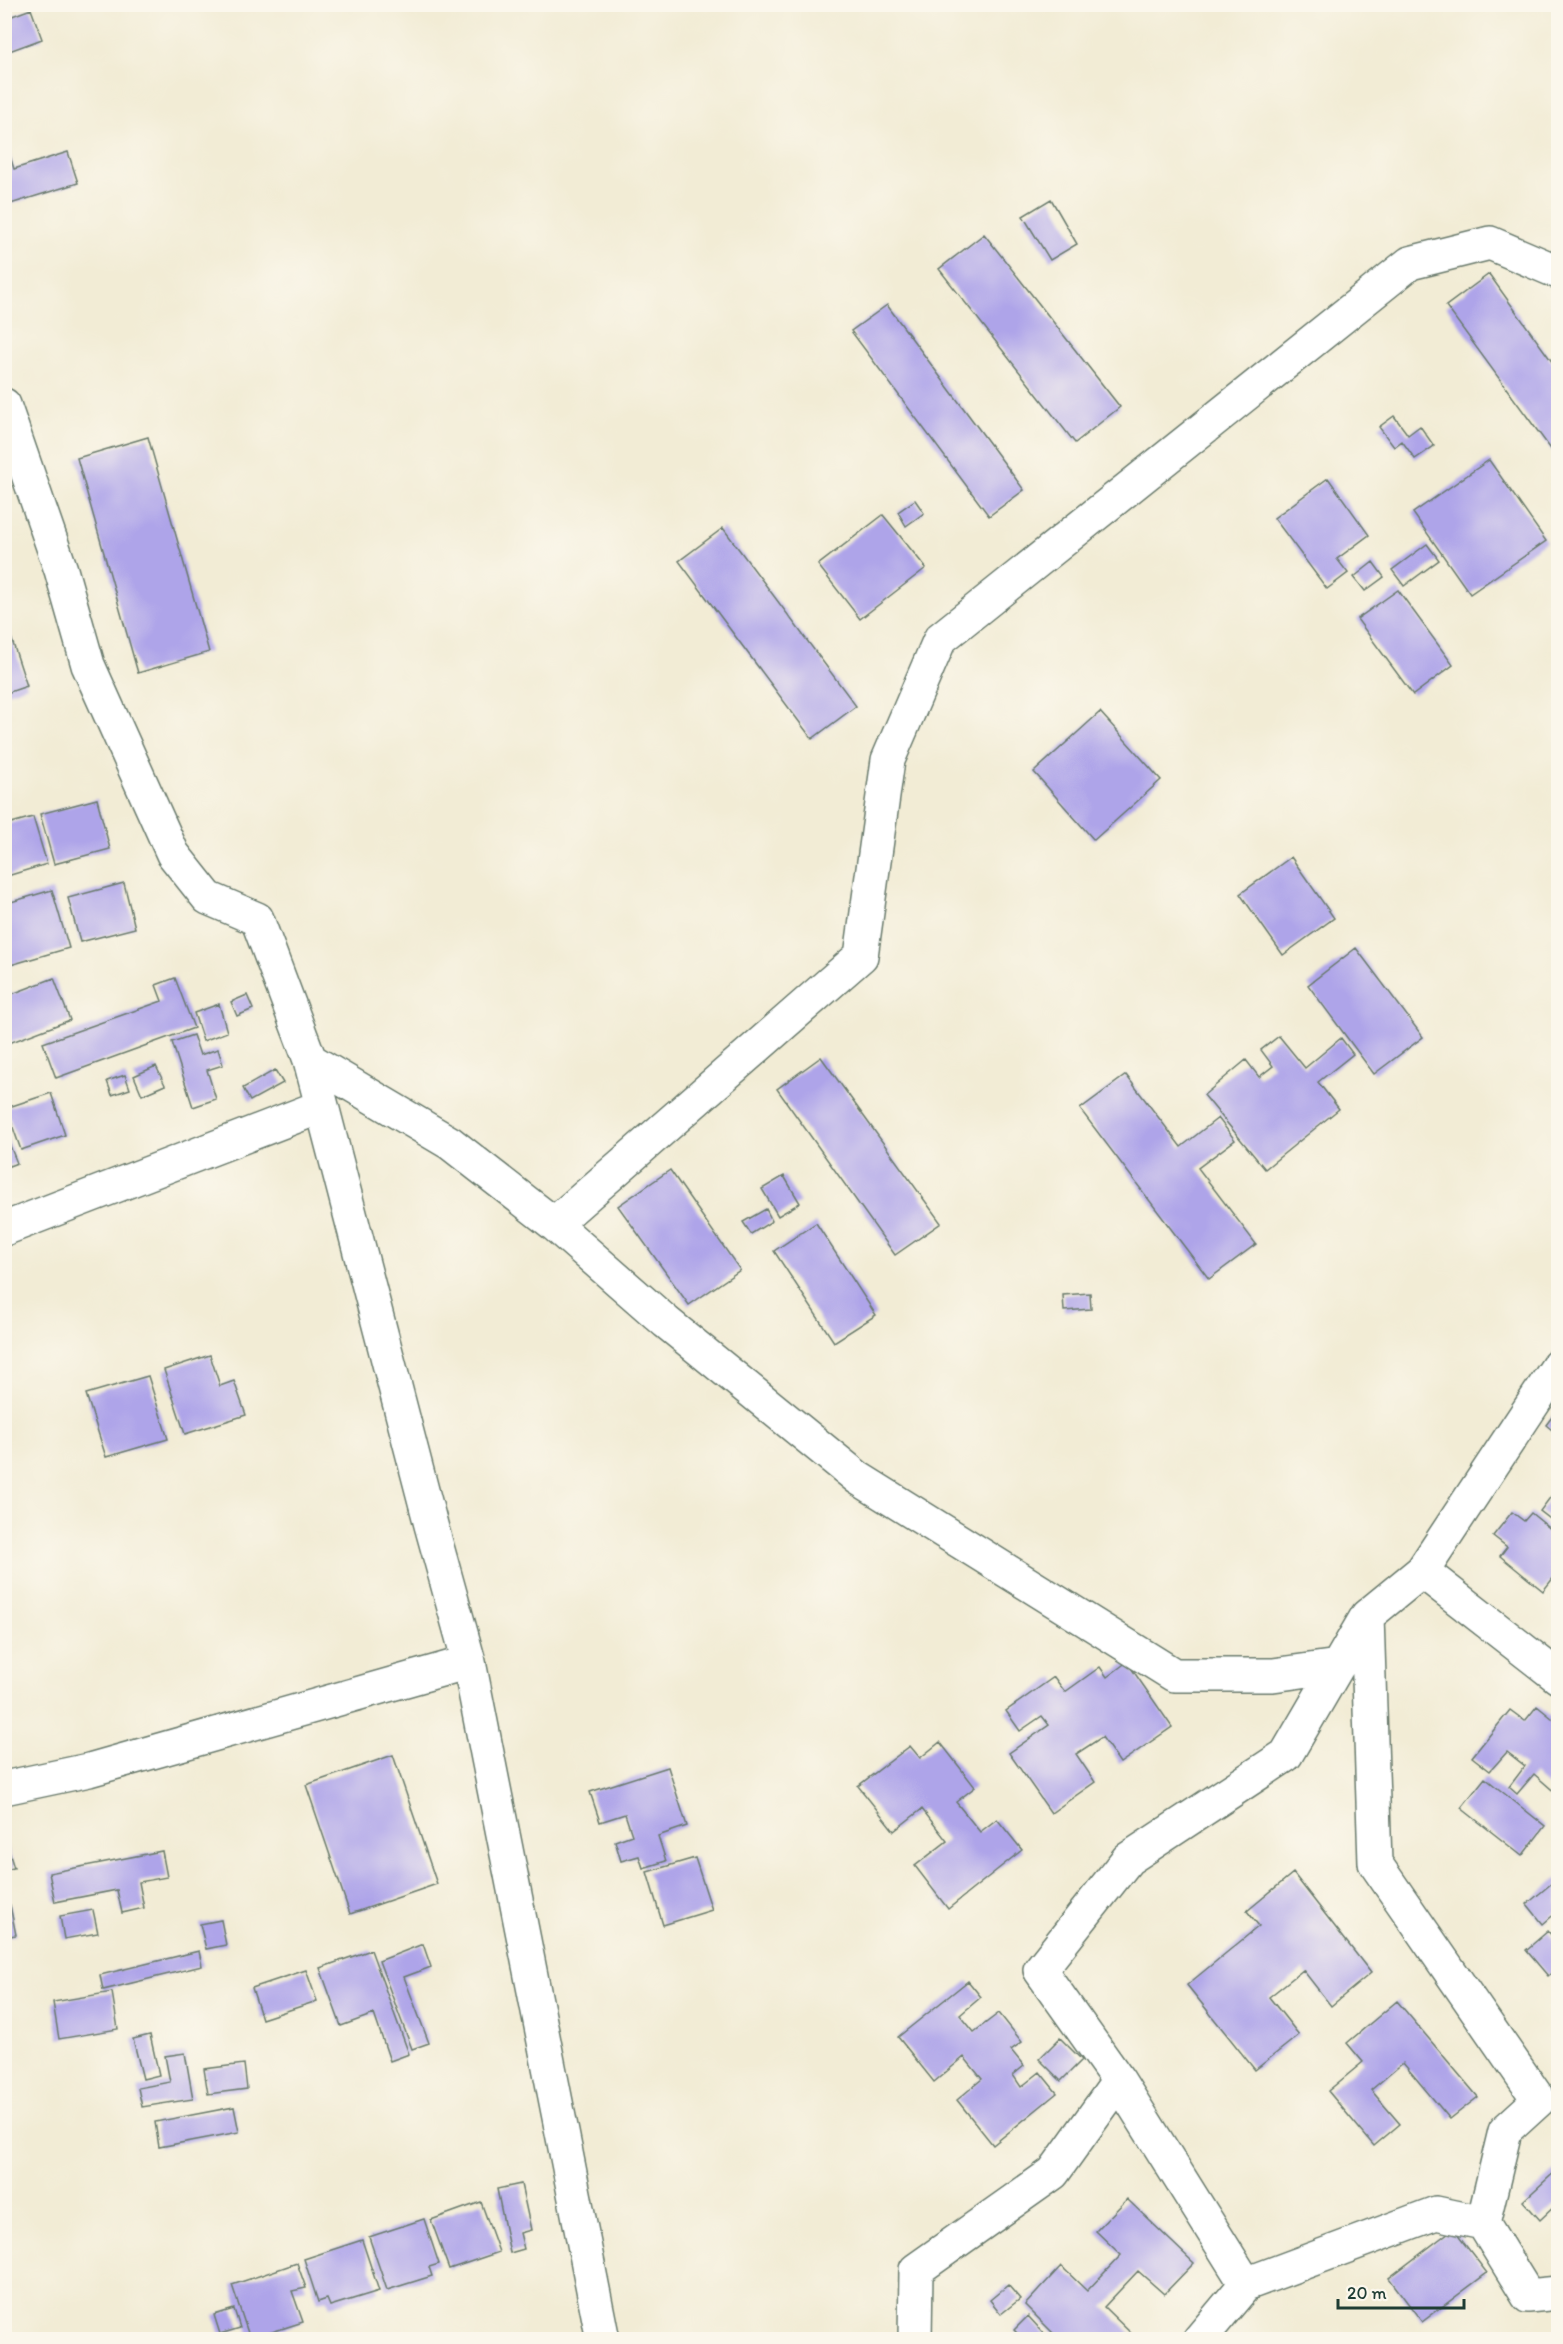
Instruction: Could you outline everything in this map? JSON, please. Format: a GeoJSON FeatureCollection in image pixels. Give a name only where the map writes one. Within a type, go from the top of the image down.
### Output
{"type":"FeatureCollection","features":[{"type":"Feature","properties":{"kind":"street"},"geometry":{"type":"LineString","coordinates":[[554,1224],[861,956],[888,760],[940,639],[1410,262],[1490,243],[1558,272]]}},
{"type":"Feature","properties":{"kind":"street"},"geometry":{"type":"LineString","coordinates":[[4,405],[61,570],[88,665],[173,854],[208,898],[257,919],[310,1060],[320,1107],[469,1662],[603,2340]]}},
{"type":"Feature","properties":{"kind":"street"},"geometry":{"type":"LineString","coordinates":[[310,1060],[450,1143],[554,1224],[666,1322],[858,1478],[1174,1675],[1273,1675],[1338,1666]]}},
{"type":"Feature","properties":{"kind":"street"},"geometry":{"type":"LineString","coordinates":[[4,1229],[320,1107]]}},
{"type":"Feature","properties":{"kind":"street"},"geometry":{"type":"LineString","coordinates":[[1246,2284],[1119,2081],[1040,1970],[1128,1859],[1286,1755],[1367,1616],[1422,1571],[1558,1366]]}},
{"type":"Feature","properties":{"kind":"street"},"geometry":{"type":"LineString","coordinates":[[1422,1571],[1558,1677]]}},
{"type":"Feature","properties":{"kind":"street"},"geometry":{"type":"LineString","coordinates":[[1367,1616],[1375,1863],[1539,2100],[1505,2132],[1483,2223],[1528,2296],[1558,2293]]}},
{"type":"Feature","properties":{"kind":"street"},"geometry":{"type":"LineString","coordinates":[[4,1788],[89,1770],[469,1662]]}},
{"type":"Feature","properties":{"kind":"street"},"geometry":{"type":"LineString","coordinates":[[915,2340],[916,2270],[1053,2173],[1119,2081]]}},
{"type":"Feature","properties":{"kind":"street"},"geometry":{"type":"LineString","coordinates":[[1199,2340],[1246,2284],[1436,2213],[1483,2223]]}},
{"type":"Feature","properties":{"kind":"building"},"geometry":{"type":"Polygon","coordinates":[[[31,9],[42,39],[4,53],[4,19],[31,9]]]}},
{"type":"Feature","properties":{"kind":"building"},"geometry":{"type":"Polygon","coordinates":[[[68,152],[78,183],[4,206],[4,157],[10,156],[14,169],[68,152]]]}},
{"type":"Feature","properties":{"kind":"building"},"geometry":{"type":"Polygon","coordinates":[[[1051,199],[1077,244],[1050,260],[1023,216],[1051,199]]]}},
{"type":"Feature","properties":{"kind":"building"},"geometry":{"type":"Polygon","coordinates":[[[984,234],[1120,407],[1075,443],[939,269],[984,234]]]}},
{"type":"Feature","properties":{"kind":"building"},"geometry":{"type":"Polygon","coordinates":[[[1489,274],[1558,370],[1558,448],[1553,452],[1446,306],[1489,274]]]}},
{"type":"Feature","properties":{"kind":"building"},"geometry":{"type":"Polygon","coordinates":[[[887,305],[1024,490],[989,516],[851,331],[887,305]]]}},
{"type":"Feature","properties":{"kind":"building"},"geometry":{"type":"Polygon","coordinates":[[[1394,416],[1408,435],[1420,426],[1434,446],[1415,459],[1402,441],[1394,447],[1379,427],[1394,416]]]}},
{"type":"Feature","properties":{"kind":"building"},"geometry":{"type":"Polygon","coordinates":[[[148,437],[209,652],[138,673],[77,458],[148,437]]]}},
{"type":"Feature","properties":{"kind":"building"},"geometry":{"type":"Polygon","coordinates":[[[1489,460],[1546,541],[1470,594],[1413,513],[1489,460]]]}},
{"type":"Feature","properties":{"kind":"building"},"geometry":{"type":"Polygon","coordinates":[[[1328,478],[1369,535],[1337,559],[1348,573],[1327,589],[1274,518],[1328,478]]]}},
{"type":"Feature","properties":{"kind":"building"},"geometry":{"type":"Polygon","coordinates":[[[915,500],[924,513],[906,526],[898,512],[915,500]]]}},
{"type":"Feature","properties":{"kind":"building"},"geometry":{"type":"Polygon","coordinates":[[[883,515],[926,568],[860,619],[818,565],[883,515]]]}},
{"type":"Feature","properties":{"kind":"building"},"geometry":{"type":"Polygon","coordinates":[[[723,528],[856,706],[812,739],[679,561],[723,528]]]}},
{"type":"Feature","properties":{"kind":"building"},"geometry":{"type":"Polygon","coordinates":[[[1427,544],[1439,560],[1404,586],[1392,570],[1427,544]]]}},
{"type":"Feature","properties":{"kind":"building"},"geometry":{"type":"Polygon","coordinates":[[[1373,562],[1384,577],[1365,591],[1354,577],[1373,562]]]}},
{"type":"Feature","properties":{"kind":"building"},"geometry":{"type":"Polygon","coordinates":[[[1398,590],[1453,665],[1413,695],[1357,619],[1398,590]]]}},
{"type":"Feature","properties":{"kind":"building"},"geometry":{"type":"Polygon","coordinates":[[[4,625],[7,625],[27,686],[4,694],[4,625]]]}},
{"type":"Feature","properties":{"kind":"building"},"geometry":{"type":"Polygon","coordinates":[[[1100,712],[1161,780],[1094,840],[1034,772],[1100,712]]]}},
{"type":"Feature","properties":{"kind":"building"},"geometry":{"type":"Polygon","coordinates":[[[97,799],[110,849],[54,864],[40,814],[97,799]]]}},
{"type":"Feature","properties":{"kind":"building"},"geometry":{"type":"Polygon","coordinates":[[[33,817],[47,864],[4,877],[4,825],[33,817]]]}},
{"type":"Feature","properties":{"kind":"building"},"geometry":{"type":"Polygon","coordinates":[[[1291,857],[1334,918],[1283,955],[1240,894],[1291,857]]]}},
{"type":"Feature","properties":{"kind":"building"},"geometry":{"type":"Polygon","coordinates":[[[124,883],[135,928],[80,942],[68,898],[124,883]]]}},
{"type":"Feature","properties":{"kind":"building"},"geometry":{"type":"Polygon","coordinates":[[[52,890],[69,948],[7,966],[4,956],[4,904],[52,890]]]}},
{"type":"Feature","properties":{"kind":"building"},"geometry":{"type":"Polygon","coordinates":[[[1356,948],[1423,1037],[1374,1074],[1308,985],[1356,948]]]}},
{"type":"Feature","properties":{"kind":"building"},"geometry":{"type":"Polygon","coordinates":[[[54,978],[70,1020],[4,1045],[4,997],[54,978]]]}},
{"type":"Feature","properties":{"kind":"building"},"geometry":{"type":"Polygon","coordinates":[[[175,978],[194,1028],[56,1078],[43,1043],[162,1001],[156,985],[175,978]]]}},
{"type":"Feature","properties":{"kind":"building"},"geometry":{"type":"Polygon","coordinates":[[[247,995],[253,1009],[237,1016],[231,1002],[247,995]]]}},
{"type":"Feature","properties":{"kind":"building"},"geometry":{"type":"Polygon","coordinates":[[[219,1004],[227,1032],[203,1041],[194,1013],[219,1004]]]}},
{"type":"Feature","properties":{"kind":"building"},"geometry":{"type":"Polygon","coordinates":[[[193,1035],[200,1055],[218,1049],[223,1065],[207,1070],[216,1099],[193,1107],[172,1042],[193,1035]]]}},
{"type":"Feature","properties":{"kind":"building"},"geometry":{"type":"Polygon","coordinates":[[[1279,1036],[1305,1068],[1341,1038],[1353,1054],[1318,1082],[1339,1109],[1265,1169],[1204,1095],[1246,1060],[1259,1077],[1273,1066],[1261,1050],[1279,1036]]]}},
{"type":"Feature","properties":{"kind":"building"},"geometry":{"type":"Polygon","coordinates":[[[821,1057],[941,1223],[895,1255],[777,1089],[821,1057]]]}},
{"type":"Feature","properties":{"kind":"building"},"geometry":{"type":"Polygon","coordinates":[[[156,1066],[165,1085],[142,1095],[134,1076],[156,1066]]]}},
{"type":"Feature","properties":{"kind":"building"},"geometry":{"type":"Polygon","coordinates":[[[275,1070],[283,1083],[250,1101],[243,1088],[275,1070]]]}},
{"type":"Feature","properties":{"kind":"building"},"geometry":{"type":"Polygon","coordinates":[[[125,1075],[130,1089],[112,1095],[107,1081],[125,1075]]]}},
{"type":"Feature","properties":{"kind":"building"},"geometry":{"type":"Polygon","coordinates":[[[1126,1075],[1181,1147],[1218,1118],[1235,1140],[1198,1168],[1256,1244],[1209,1279],[1080,1109],[1126,1075]]]}},
{"type":"Feature","properties":{"kind":"building"},"geometry":{"type":"Polygon","coordinates":[[[51,1093],[65,1135],[21,1150],[6,1108],[51,1093]]]}},
{"type":"Feature","properties":{"kind":"building"},"geometry":{"type":"Polygon","coordinates":[[[4,1131],[17,1163],[4,1168],[4,1131]]]}},
{"type":"Feature","properties":{"kind":"building"},"geometry":{"type":"Polygon","coordinates":[[[670,1170],[740,1270],[689,1305],[618,1206],[670,1170]]]}},
{"type":"Feature","properties":{"kind":"building"},"geometry":{"type":"Polygon","coordinates":[[[784,1176],[800,1203],[778,1216],[762,1189],[784,1176]]]}},
{"type":"Feature","properties":{"kind":"building"},"geometry":{"type":"Polygon","coordinates":[[[766,1209],[772,1221],[751,1234],[743,1222],[766,1209]]]}},
{"type":"Feature","properties":{"kind":"building"},"geometry":{"type":"Polygon","coordinates":[[[816,1223],[876,1315],[834,1342],[774,1251],[816,1223]]]}},
{"type":"Feature","properties":{"kind":"building"},"geometry":{"type":"Polygon","coordinates":[[[1090,1293],[1091,1309],[1064,1311],[1063,1295],[1090,1293]]]}},
{"type":"Feature","properties":{"kind":"building"},"geometry":{"type":"Polygon","coordinates":[[[210,1355],[220,1386],[234,1381],[246,1415],[185,1434],[164,1370],[210,1355]]]}},
{"type":"Feature","properties":{"kind":"building"},"geometry":{"type":"Polygon","coordinates":[[[148,1376],[168,1439],[106,1457],[86,1394],[148,1376]]]}},
{"type":"Feature","properties":{"kind":"building"},"geometry":{"type":"Polygon","coordinates":[[[1558,1409],[1558,1435],[1546,1425],[1558,1409]]]}},
{"type":"Feature","properties":{"kind":"building"},"geometry":{"type":"Polygon","coordinates":[[[1558,1487],[1558,1525],[1540,1511],[1558,1487]]]}},
{"type":"Feature","properties":{"kind":"building"},"geometry":{"type":"Polygon","coordinates":[[[1512,1512],[1524,1521],[1531,1513],[1558,1535],[1558,1572],[1543,1591],[1500,1556],[1507,1547],[1493,1536],[1512,1512]]]}},
{"type":"Feature","properties":{"kind":"building"},"geometry":{"type":"Polygon","coordinates":[[[1127,1662],[1172,1727],[1120,1763],[1102,1737],[1076,1754],[1095,1782],[1051,1813],[1009,1753],[1049,1725],[1042,1716],[1020,1731],[1006,1711],[1054,1677],[1065,1692],[1100,1667],[1107,1677],[1127,1662]]]}},
{"type":"Feature","properties":{"kind":"building"},"geometry":{"type":"Polygon","coordinates":[[[1537,1706],[1558,1723],[1558,1795],[1534,1774],[1517,1794],[1509,1787],[1525,1766],[1507,1752],[1490,1771],[1472,1757],[1510,1710],[1525,1721],[1537,1706]]]}},
{"type":"Feature","properties":{"kind":"building"},"geometry":{"type":"Polygon","coordinates":[[[940,1742],[975,1787],[956,1802],[980,1832],[997,1819],[1022,1850],[948,1909],[915,1866],[947,1841],[922,1809],[894,1831],[858,1786],[910,1746],[920,1758],[940,1742]]]}},
{"type":"Feature","properties":{"kind":"building"},"geometry":{"type":"Polygon","coordinates":[[[393,1755],[437,1884],[350,1914],[306,1785],[393,1755]]]}},
{"type":"Feature","properties":{"kind":"building"},"geometry":{"type":"Polygon","coordinates":[[[668,1767],[687,1826],[658,1836],[666,1861],[643,1868],[639,1856],[621,1861],[615,1841],[632,1835],[625,1814],[600,1822],[590,1792],[668,1767]]]}},
{"type":"Feature","properties":{"kind":"building"},"geometry":{"type":"Polygon","coordinates":[[[1485,1778],[1545,1826],[1522,1856],[1461,1808],[1485,1778]]]}},
{"type":"Feature","properties":{"kind":"building"},"geometry":{"type":"Polygon","coordinates":[[[4,1836],[14,1868],[4,1870],[4,1836]]]}},
{"type":"Feature","properties":{"kind":"building"},"geometry":{"type":"Polygon","coordinates":[[[162,1851],[167,1877],[139,1882],[144,1908],[122,1913],[117,1890],[55,1902],[49,1873],[162,1851]]]}},
{"type":"Feature","properties":{"kind":"building"},"geometry":{"type":"Polygon","coordinates":[[[695,1858],[712,1910],[663,1925],[647,1872],[695,1858]]]}},
{"type":"Feature","properties":{"kind":"building"},"geometry":{"type":"Polygon","coordinates":[[[1293,1873],[1371,1973],[1331,2006],[1303,1970],[1269,1997],[1299,2035],[1255,2070],[1187,1985],[1259,1926],[1247,1911],[1293,1873]]]}},
{"type":"Feature","properties":{"kind":"building"},"geometry":{"type":"Polygon","coordinates":[[[1558,1878],[1558,1911],[1543,1924],[1527,1904],[1558,1878]]]}},
{"type":"Feature","properties":{"kind":"building"},"geometry":{"type":"Polygon","coordinates":[[[10,1905],[16,1935],[4,1937],[4,1907],[10,1905]]]}},
{"type":"Feature","properties":{"kind":"building"},"geometry":{"type":"Polygon","coordinates":[[[93,1910],[98,1933],[64,1939],[60,1916],[93,1910]]]}},
{"type":"Feature","properties":{"kind":"building"},"geometry":{"type":"Polygon","coordinates":[[[221,1920],[226,1945],[206,1949],[200,1924],[221,1920]]]}},
{"type":"Feature","properties":{"kind":"building"},"geometry":{"type":"Polygon","coordinates":[[[1548,1931],[1558,1943],[1558,1967],[1548,1976],[1526,1950],[1548,1931]]]}},
{"type":"Feature","properties":{"kind":"building"},"geometry":{"type":"Polygon","coordinates":[[[423,1944],[431,1967],[404,1977],[429,2043],[412,2049],[379,1961],[423,1944]]]}},
{"type":"Feature","properties":{"kind":"building"},"geometry":{"type":"Polygon","coordinates":[[[371,1950],[409,2054],[390,2061],[374,2014],[341,2026],[320,1968],[371,1950]]]}},
{"type":"Feature","properties":{"kind":"building"},"geometry":{"type":"Polygon","coordinates":[[[199,1951],[202,1966],[103,1990],[100,1975],[199,1951]]]}},
{"type":"Feature","properties":{"kind":"building"},"geometry":{"type":"Polygon","coordinates":[[[306,1970],[317,2001],[262,2019],[252,1988],[306,1970]]]}},
{"type":"Feature","properties":{"kind":"building"},"geometry":{"type":"Polygon","coordinates":[[[968,1981],[981,1997],[960,2015],[974,2032],[999,2013],[1022,2042],[1011,2050],[1024,2066],[1013,2075],[1021,2087],[1040,2072],[1057,2093],[993,2145],[957,2100],[982,2079],[964,2057],[934,2082],[898,2037],[968,1981]]]}},
{"type":"Feature","properties":{"kind":"building"},"geometry":{"type":"Polygon","coordinates":[[[112,1992],[118,2029],[59,2039],[53,2002],[112,1992]]]}},
{"type":"Feature","properties":{"kind":"building"},"geometry":{"type":"Polygon","coordinates":[[[1397,2001],[1478,2097],[1450,2119],[1403,2063],[1371,2090],[1400,2124],[1374,2146],[1328,2091],[1363,2062],[1347,2043],[1397,2001]]]}},
{"type":"Feature","properties":{"kind":"building"},"geometry":{"type":"Polygon","coordinates":[[[150,2035],[159,2075],[143,2079],[133,2039],[150,2035]]]}},
{"type":"Feature","properties":{"kind":"building"},"geometry":{"type":"Polygon","coordinates":[[[1060,2038],[1082,2060],[1061,2081],[1039,2059],[1060,2038]]]}},
{"type":"Feature","properties":{"kind":"building"},"geometry":{"type":"Polygon","coordinates":[[[185,2053],[193,2099],[142,2107],[138,2088],[170,2082],[165,2056],[185,2053]]]}},
{"type":"Feature","properties":{"kind":"building"},"geometry":{"type":"Polygon","coordinates":[[[244,2064],[247,2089],[208,2094],[204,2069],[244,2064]]]}},
{"type":"Feature","properties":{"kind":"building"},"geometry":{"type":"Polygon","coordinates":[[[234,2107],[239,2132],[159,2147],[155,2122],[234,2107]]]}},
{"type":"Feature","properties":{"kind":"building"},"geometry":{"type":"Polygon","coordinates":[[[1558,2169],[1558,2203],[1540,2220],[1523,2201],[1558,2169]]]}},
{"type":"Feature","properties":{"kind":"building"},"geometry":{"type":"Polygon","coordinates":[[[521,2184],[531,2230],[520,2233],[524,2249],[510,2253],[497,2189],[521,2184]]]}},
{"type":"Feature","properties":{"kind":"building"},"geometry":{"type":"Polygon","coordinates":[[[1127,2199],[1194,2263],[1164,2294],[1138,2271],[1104,2307],[1138,2340],[1060,2340],[1025,2305],[1061,2266],[1087,2291],[1121,2255],[1096,2231],[1127,2199]]]}},
{"type":"Feature","properties":{"kind":"building"},"geometry":{"type":"Polygon","coordinates":[[[481,2202],[499,2252],[449,2269],[431,2220],[481,2202]]]}},
{"type":"Feature","properties":{"kind":"building"},"geometry":{"type":"Polygon","coordinates":[[[424,2219],[439,2264],[429,2267],[432,2276],[387,2290],[369,2237],[424,2219]]]}},
{"type":"Feature","properties":{"kind":"building"},"geometry":{"type":"Polygon","coordinates":[[[1453,2229],[1487,2273],[1422,2322],[1389,2278],[1453,2229]]]}},
{"type":"Feature","properties":{"kind":"building"},"geometry":{"type":"Polygon","coordinates":[[[362,2240],[379,2291],[330,2306],[327,2299],[318,2302],[304,2259],[362,2240]]]}},
{"type":"Feature","properties":{"kind":"building"},"geometry":{"type":"Polygon","coordinates":[[[297,2263],[306,2288],[292,2291],[303,2322],[250,2339],[232,2285],[297,2263]]]}},
{"type":"Feature","properties":{"kind":"building"},"geometry":{"type":"Polygon","coordinates":[[[1008,2285],[1020,2299],[1001,2314],[990,2300],[1008,2285]]]}},
{"type":"Feature","properties":{"kind":"building"},"geometry":{"type":"Polygon","coordinates":[[[234,2309],[240,2328],[220,2334],[214,2315],[234,2309]]]}},
{"type":"Feature","properties":{"kind":"building"},"geometry":{"type":"Polygon","coordinates":[[[1028,2316],[1050,2340],[1024,2340],[1014,2330],[1028,2316]]]}},
{"type":"Feature","properties":{"kind":"building"},"geometry":{"type":"Polygon","coordinates":[[[442,2331],[445,2340],[417,2340],[417,2339],[442,2331]]]}}]}
